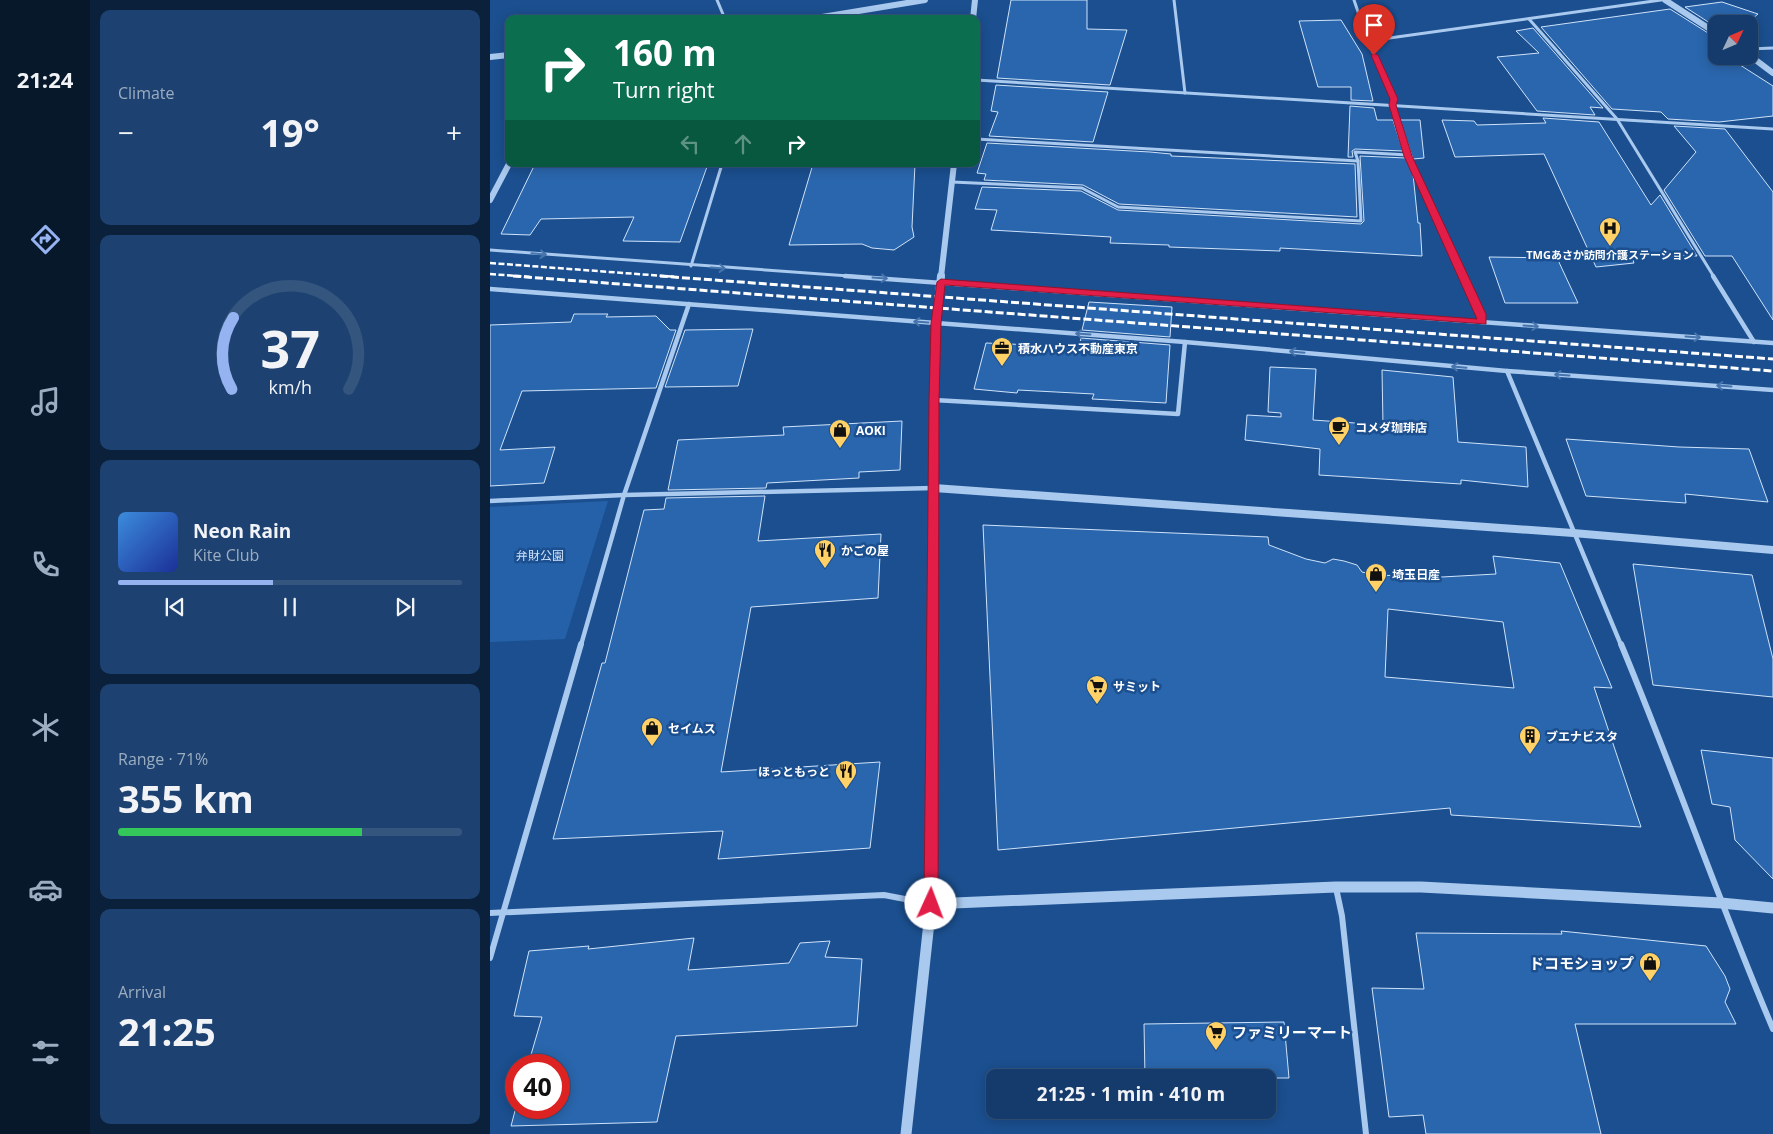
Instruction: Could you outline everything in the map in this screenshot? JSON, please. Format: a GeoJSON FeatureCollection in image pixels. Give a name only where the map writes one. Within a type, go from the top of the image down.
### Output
{"type":"FeatureCollection","features":[{"type":"Feature","properties":{"kind":"street"},"geometry":{"type":"LineString","coordinates":[[717,0],[723,15]]}},
{"type":"Feature","properties":{"kind":"street"},"geometry":{"type":"LineString","coordinates":[[834,15],[925,0]]}},
{"type":"Feature","properties":{"kind":"street"},"geometry":{"type":"LineString","coordinates":[[973,15],[975,0]]}},
{"type":"Feature","properties":{"kind":"street"},"geometry":{"type":"LineString","coordinates":[[1174,0],[1185,93]]}},
{"type":"Feature","properties":{"kind":"street"},"geometry":{"type":"LineString","coordinates":[[1354,0],[1368,41],[1394,99],[1392,105],[1408,156],[1483,322]]}},
{"type":"Feature","properties":{"kind":"street"},"geometry":{"type":"LineString","coordinates":[[1368,41],[1661,0]]}},
{"type":"Feature","properties":{"kind":"street"},"geometry":{"type":"LineString","coordinates":[[1665,0],[1708,28]]}},
{"type":"Feature","properties":{"kind":"street"},"geometry":{"type":"LineString","coordinates":[[1529,19],[1617,119],[1754,342]]}},
{"type":"Feature","properties":{"kind":"street"},"geometry":{"type":"LineString","coordinates":[[1758,48],[1773,48]]}},
{"type":"Feature","properties":{"kind":"street"},"geometry":{"type":"LineString","coordinates":[[490,57],[505,55]]}},
{"type":"Feature","properties":{"kind":"street"},"geometry":{"type":"LineString","coordinates":[[1758,62],[1773,74]]}},
{"type":"Feature","properties":{"kind":"street"},"geometry":{"type":"LineString","coordinates":[[980,80],[1773,129]]}},
{"type":"Feature","properties":{"kind":"street"},"geometry":{"type":"LineString","coordinates":[[980,139],[1358,161]]}},
{"type":"Feature","properties":{"kind":"street"},"geometry":{"type":"LineString","coordinates":[[952,182],[1082,188],[1118,207],[1360,221],[1358,161],[1355,152],[1408,156]]}},
{"type":"Feature","properties":{"kind":"street"},"geometry":{"type":"LineString","coordinates":[[490,200],[507,167]]}},
{"type":"Feature","properties":{"kind":"street"},"geometry":{"type":"LineString","coordinates":[[691,266],[721,167]]}},
{"type":"Feature","properties":{"kind":"street"},"geometry":{"type":"LineString","coordinates":[[906,1134],[931,904],[936,323],[954,167]]}},
{"type":"Feature","properties":{"kind":"street"},"geometry":{"type":"LineString","coordinates":[[490,250],[1773,343]]}},
{"type":"Feature","properties":{"kind":"street"},"geometry":{"type":"LineString","coordinates":[[490,289],[1185,342],[1507,371],[1773,390]]}},
{"type":"Feature","properties":{"kind":"street"},"geometry":{"type":"LineString","coordinates":[[490,958],[624,495],[689,304]]}},
{"type":"Feature","properties":{"kind":"street"},"geometry":{"type":"LineString","coordinates":[[934,400],[1178,414],[1185,342]]}},
{"type":"Feature","properties":{"kind":"street"},"geometry":{"type":"LineString","coordinates":[[1507,371],[1645,702],[1721,903],[1773,1029]]}},
{"type":"Feature","properties":{"kind":"street"},"geometry":{"type":"LineString","coordinates":[[490,500],[934,488],[1573,533],[1773,550]]}},
{"type":"Feature","properties":{"kind":"street"},"geometry":{"type":"LineString","coordinates":[[1336,887],[1342,916],[1366,1134]]}},
{"type":"Feature","properties":{"kind":"street"},"geometry":{"type":"LineString","coordinates":[[490,913],[884,895],[931,904],[1336,887],[1484,888],[1773,908]]}},
{"type":"Feature","properties":{"kind":"green space","name":"弁財公園"},"geometry":{"type":"Polygon","coordinates":[[[608,501],[565,639],[490,642],[490,507],[608,501]]]}},
{"type":"Feature","properties":{"kind":"building"},"geometry":{"type":"Polygon","coordinates":[[[1011,0],[1087,0],[1087,29],[1127,30],[1110,85],[997,78],[1011,0]]]}},
{"type":"Feature","properties":{"kind":"building"},"geometry":{"type":"Polygon","coordinates":[[[1722,2],[1758,14],[1708,15],[1708,22],[1685,7],[1722,2]]]}},
{"type":"Feature","properties":{"kind":"building"},"geometry":{"type":"Polygon","coordinates":[[[1670,9],[1708,33],[1708,65],[1740,65],[1773,86],[1773,116],[1719,122],[1668,119],[1661,112],[1612,109],[1541,27],[1670,9]]]}},
{"type":"Feature","properties":{"kind":"building"},"geometry":{"type":"Polygon","coordinates":[[[1341,20],[1362,54],[1373,101],[1351,100],[1351,87],[1318,87],[1299,21],[1341,20]]]}},
{"type":"Feature","properties":{"kind":"building"},"geometry":{"type":"Polygon","coordinates":[[[1533,28],[1603,108],[1590,107],[1595,115],[1537,111],[1497,57],[1539,53],[1516,31],[1533,28]]]}},
{"type":"Feature","properties":{"kind":"building"},"geometry":{"type":"Polygon","coordinates":[[[996,85],[1108,92],[1093,142],[989,136],[998,112],[991,111],[996,85]]]}},
{"type":"Feature","properties":{"kind":"building"},"geometry":{"type":"Polygon","coordinates":[[[1350,106],[1374,108],[1377,120],[1393,120],[1403,151],[1355,149],[1352,151],[1353,157],[1348,157],[1350,106]]]}},
{"type":"Feature","properties":{"kind":"building"},"geometry":{"type":"Polygon","coordinates":[[[1543,118],[1599,122],[1651,205],[1660,195],[1697,256],[1631,255],[1634,263],[1596,267],[1544,154],[1455,157],[1442,120],[1474,121],[1477,125],[1546,123],[1543,118]]]}},
{"type":"Feature","properties":{"kind":"building"},"geometry":{"type":"Polygon","coordinates":[[[1400,120],[1420,120],[1424,158],[1413,159],[1400,120]]]}},
{"type":"Feature","properties":{"kind":"building"},"geometry":{"type":"Polygon","coordinates":[[[1674,126],[1725,129],[1773,192],[1773,320],[1732,256],[1705,256],[1664,190],[1696,152],[1674,126]]]}},
{"type":"Feature","properties":{"kind":"building"},"geometry":{"type":"Polygon","coordinates":[[[987,143],[1150,152],[1171,154],[1171,156],[1355,164],[1357,217],[1119,204],[1083,185],[984,180],[986,174],[977,173],[987,143]]]}},
{"type":"Feature","properties":{"kind":"building"},"geometry":{"type":"Polygon","coordinates":[[[1360,156],[1406,158],[1413,174],[1418,223],[1420,223],[1422,256],[1280,248],[1280,251],[1110,243],[1111,237],[991,230],[997,210],[975,209],[982,187],[1081,191],[1118,210],[1361,224],[1364,221],[1360,156]]]}},
{"type":"Feature","properties":{"kind":"building"},"geometry":{"type":"Polygon","coordinates":[[[534,167],[707,167],[680,242],[623,241],[634,217],[541,219],[530,235],[501,234],[534,167]]]}},
{"type":"Feature","properties":{"kind":"building"},"geometry":{"type":"Polygon","coordinates":[[[812,167],[915,167],[912,227],[914,237],[894,250],[872,248],[862,244],[789,245],[812,167]]]}},
{"type":"Feature","properties":{"kind":"building"},"geometry":{"type":"Polygon","coordinates":[[[1489,257],[1557,258],[1578,303],[1505,303],[1489,257]]]}},
{"type":"Feature","properties":{"kind":"building"},"geometry":{"type":"Polygon","coordinates":[[[1089,302],[1172,307],[1170,337],[1082,330],[1089,302]]]}},
{"type":"Feature","properties":{"kind":"building"},"geometry":{"type":"Polygon","coordinates":[[[574,314],[608,314],[606,317],[656,316],[670,330],[676,330],[656,388],[522,391],[500,450],[555,447],[544,483],[490,486],[490,325],[571,322],[574,314]]]}},
{"type":"Feature","properties":{"kind":"building"},"geometry":{"type":"Polygon","coordinates":[[[753,329],[738,386],[665,387],[685,330],[753,329]]]}},
{"type":"Feature","properties":{"kind":"building"},"geometry":{"type":"Polygon","coordinates":[[[1081,338],[1170,345],[1166,403],[1092,399],[1094,394],[1018,390],[1017,393],[974,389],[986,343],[1079,347],[1081,338]]]}},
{"type":"Feature","properties":{"kind":"building"},"geometry":{"type":"Polygon","coordinates":[[[1270,367],[1316,369],[1313,420],[1383,425],[1382,370],[1453,377],[1458,442],[1526,447],[1528,487],[1461,480],[1461,484],[1319,475],[1320,449],[1245,440],[1247,415],[1281,417],[1281,413],[1268,412],[1270,367]]]}},
{"type":"Feature","properties":{"kind":"building"},"geometry":{"type":"Polygon","coordinates":[[[902,421],[900,470],[859,472],[859,478],[767,483],[766,488],[668,490],[678,440],[784,435],[783,427],[902,421]]]}},
{"type":"Feature","properties":{"kind":"building"},"geometry":{"type":"Polygon","coordinates":[[[1566,439],[1679,447],[1749,449],[1768,502],[1685,494],[1686,503],[1586,496],[1566,439]]]}},
{"type":"Feature","properties":{"kind":"building"},"geometry":{"type":"Polygon","coordinates":[[[765,496],[758,541],[881,534],[878,598],[751,607],[721,772],[880,762],[870,848],[718,859],[723,831],[553,839],[602,663],[605,663],[644,510],[664,509],[666,498],[765,496]]]}},
{"type":"Feature","properties":{"kind":"building"},"geometry":{"type":"Polygon","coordinates":[[[983,525],[1268,537],[1269,545],[1306,559],[1325,563],[1333,559],[1344,561],[1357,565],[1362,572],[1375,575],[1442,577],[1496,574],[1493,556],[1560,563],[1612,688],[1594,687],[1641,827],[1451,815],[1450,808],[998,850],[983,525]],[[1388,609],[1385,677],[1514,688],[1503,622],[1388,609]]]}},
{"type":"Feature","properties":{"kind":"building"},"geometry":{"type":"Polygon","coordinates":[[[1633,564],[1752,575],[1773,659],[1773,697],[1653,685],[1633,564]]]}},
{"type":"Feature","properties":{"kind":"building"},"geometry":{"type":"Polygon","coordinates":[[[1701,750],[1773,758],[1773,879],[1735,840],[1730,807],[1712,804],[1701,750]]]}},
{"type":"Feature","properties":{"kind":"building"},"geometry":{"type":"Polygon","coordinates":[[[1561,931],[1706,946],[1725,976],[1730,989],[1725,1002],[1736,1024],[1575,1024],[1601,1134],[1426,1134],[1423,1115],[1389,1117],[1372,988],[1424,989],[1416,933],[1562,934],[1561,931]]]}},
{"type":"Feature","properties":{"kind":"building"},"geometry":{"type":"Polygon","coordinates":[[[694,938],[688,970],[789,963],[800,943],[830,941],[825,957],[862,959],[857,1026],[676,1036],[657,1122],[511,1126],[513,1119],[570,1119],[570,1054],[531,1054],[542,1017],[514,1016],[529,951],[589,946],[588,949],[694,938]]]}},
{"type":"Feature","properties":{"kind":"building","name":"ファミリーマート"},"geometry":{"type":"Polygon","coordinates":[[[1284,1022],[1289,1078],[1276,1078],[1276,1069],[1145,1069],[1144,1024],[1284,1022]]]}},
{"type":"Feature","properties":{"kind":"railway"},"geometry":{"type":"LineString","coordinates":[[490,263],[677,277]]}},
{"type":"Feature","properties":{"kind":"railway"},"geometry":{"type":"LineString","coordinates":[[490,274],[530,277]]}},
{"type":"Feature","properties":{"kind":"railway"},"geometry":{"type":"LineString","coordinates":[[513,276],[1773,371]]}},
{"type":"Feature","properties":{"kind":"railway"},"geometry":{"type":"LineString","coordinates":[[660,276],[1773,359]]}},
{"type":"Feature","properties":{"kind":"place","name":"TMGあさか訪問介護ステーション"},"geometry":{"type":"Point","coordinates":[1610,247]}},
{"type":"Feature","properties":{"kind":"place","name":"積水ハウス不動産東京"},"geometry":{"type":"Point","coordinates":[1002,367]}},
{"type":"Feature","properties":{"kind":"place","name":"コメダ珈琲店"},"geometry":{"type":"Point","coordinates":[1339,446]}},
{"type":"Feature","properties":{"kind":"place","name":"AOKI"},"geometry":{"type":"Point","coordinates":[840,449]}},
{"type":"Feature","properties":{"kind":"place","name":"かごの屋"},"geometry":{"type":"Point","coordinates":[825,569]}},
{"type":"Feature","properties":{"kind":"place","name":"埼玉日産"},"geometry":{"type":"Point","coordinates":[1376,593]}},
{"type":"Feature","properties":{"kind":"place","name":"サミット"},"geometry":{"type":"Point","coordinates":[1097,705]}},
{"type":"Feature","properties":{"kind":"place","name":"セイムス"},"geometry":{"type":"Point","coordinates":[652,747]}},
{"type":"Feature","properties":{"kind":"place","name":"ブエナビスタ"},"geometry":{"type":"Point","coordinates":[1530,755]}},
{"type":"Feature","properties":{"kind":"place","name":"ほっともっと"},"geometry":{"type":"Point","coordinates":[846,790]}},
{"type":"Feature","properties":{"kind":"place","name":"ドコモショップ"},"geometry":{"type":"Point","coordinates":[1650,982]}},
{"type":"Feature","properties":{"kind":"place","name":"ファミリーマート"},"geometry":{"type":"Point","coordinates":[1216,1051]}},
{"type":"Feature","properties":{"kind":"route"},"geometry":{"type":"LineString","coordinates":[[931,904],[933,852],[934,400],[936,323],[941,282],[1483,322],[1408,156],[1392,105],[1394,99],[1374,55]]}}]}
